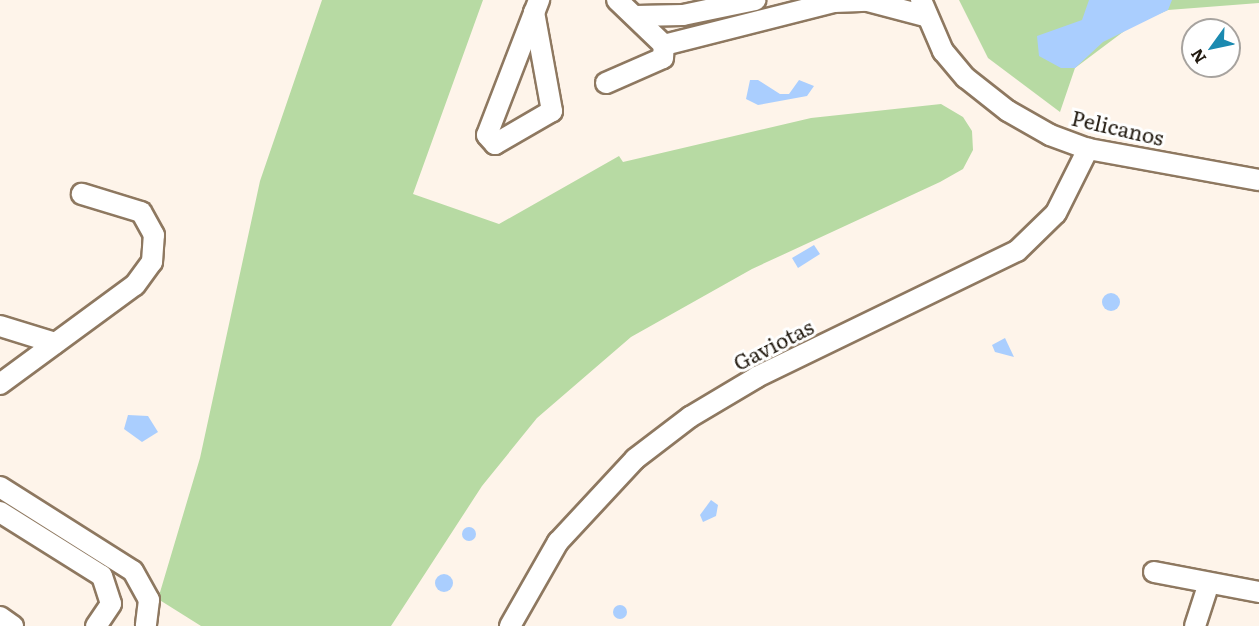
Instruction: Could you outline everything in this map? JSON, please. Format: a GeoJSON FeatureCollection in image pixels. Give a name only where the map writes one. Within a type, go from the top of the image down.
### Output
{"type":"FeatureCollection","features":[{"type":"Feature","properties":{"kind":"street"},"geometry":{"type":"LineString","coordinates":[[606,83],[663,58],[664,45],[617,0]]}},
{"type":"Feature","properties":{"kind":"street"},"geometry":{"type":"LineString","coordinates":[[636,16],[683,15],[755,0]]}},
{"type":"Feature","properties":{"kind":"street"},"geometry":{"type":"LineString","coordinates":[[664,45],[834,2],[868,0],[923,8]]}},
{"type":"Feature","properties":{"kind":"street"},"geometry":{"type":"LineString","coordinates":[[537,6],[552,111],[495,144],[487,135],[537,6]]}},
{"type":"Feature","properties":{"kind":"street","name":"Pelicanos"},"geometry":{"type":"LineString","coordinates":[[923,8],[943,51],[966,78],[1008,111],[1088,149],[1259,180]]}},
{"type":"Feature","properties":{"kind":"street"},"geometry":{"type":"LineString","coordinates":[[683,15],[686,40]]}},
{"type":"Feature","properties":{"kind":"street","name":"Gaviotas"},"geometry":{"type":"LineString","coordinates":[[510,626],[558,542],[635,459],[690,417],[757,377],[1017,251],[1056,213],[1088,149]]}},
{"type":"Feature","properties":{"kind":"street"},"geometry":{"type":"LineString","coordinates":[[0,384],[135,285],[152,262],[154,235],[141,212],[82,194]]}},
{"type":"Feature","properties":{"kind":"street"},"geometry":{"type":"LineString","coordinates":[[0,326],[56,343]]}},
{"type":"Feature","properties":{"kind":"street"},"geometry":{"type":"LineString","coordinates":[[0,487],[133,571],[149,600],[146,626]]}},
{"type":"Feature","properties":{"kind":"street"},"geometry":{"type":"LineString","coordinates":[[0,512],[102,576],[111,604],[96,626]]}},
{"type":"Feature","properties":{"kind":"street"},"geometry":{"type":"LineString","coordinates":[[102,576],[118,562]]}},
{"type":"Feature","properties":{"kind":"street"},"geometry":{"type":"LineString","coordinates":[[1154,572],[1259,592]]}},
{"type":"Feature","properties":{"kind":"street"},"geometry":{"type":"LineString","coordinates":[[1196,626],[1209,583]]}},
{"type":"Feature","properties":{"kind":"street"},"geometry":{"type":"LineString","coordinates":[[0,617],[13,626]]}},
{"type":"Feature","properties":{"kind":"green space"},"geometry":{"type":"Polygon","coordinates":[[[322,0],[483,0],[413,194],[499,224],[619,156],[623,162],[811,118],[941,104],[963,117],[972,131],[973,150],[963,169],[940,182],[752,269],[631,337],[537,418],[482,486],[391,626],[201,626],[158,599],[200,458],[260,181],[322,0]]]}},
{"type":"Feature","properties":{"kind":"green space"},"geometry":{"type":"Polygon","coordinates":[[[959,0],[1259,0],[1259,3],[1168,10],[1131,26],[1075,68],[1060,112],[988,58],[959,0]]]}},
{"type":"Feature","properties":{"kind":"water"},"geometry":{"type":"Polygon","coordinates":[[[1089,0],[1172,0],[1168,10],[1103,42],[1075,68],[1061,68],[1039,56],[1037,36],[1082,20],[1089,0]]]}},
{"type":"Feature","properties":{"kind":"water"},"geometry":{"type":"Polygon","coordinates":[[[750,80],[758,80],[780,94],[789,94],[799,80],[814,86],[807,96],[758,105],[746,99],[750,80]]]}},
{"type":"Feature","properties":{"kind":"water"},"geometry":{"type":"Polygon","coordinates":[[[814,245],[820,254],[798,268],[792,258],[814,245]]]}},
{"type":"Feature","properties":{"kind":"water"},"geometry":{"type":"Polygon","coordinates":[[[1111,293],[1117,296],[1120,302],[1117,308],[1111,311],[1105,308],[1102,302],[1105,296],[1111,293]]]}},
{"type":"Feature","properties":{"kind":"water"},"geometry":{"type":"Polygon","coordinates":[[[1005,338],[1014,357],[995,352],[992,345],[1005,338]]]}},
{"type":"Feature","properties":{"kind":"water"},"geometry":{"type":"Polygon","coordinates":[[[128,415],[148,416],[158,432],[142,442],[124,429],[128,415]]]}},
{"type":"Feature","properties":{"kind":"water"},"geometry":{"type":"Polygon","coordinates":[[[711,500],[718,505],[716,516],[703,522],[700,515],[711,500]]]}},
{"type":"Feature","properties":{"kind":"water"},"geometry":{"type":"Polygon","coordinates":[[[466,527],[472,527],[476,534],[472,541],[466,541],[462,537],[462,531],[466,527]]]}},
{"type":"Feature","properties":{"kind":"water"},"geometry":{"type":"Polygon","coordinates":[[[444,574],[450,577],[453,583],[450,589],[444,592],[438,589],[435,583],[438,577],[444,574]]]}},
{"type":"Feature","properties":{"kind":"water"},"geometry":{"type":"Polygon","coordinates":[[[620,605],[625,607],[627,612],[625,617],[620,619],[615,617],[613,612],[615,607],[620,605]]]}}]}
